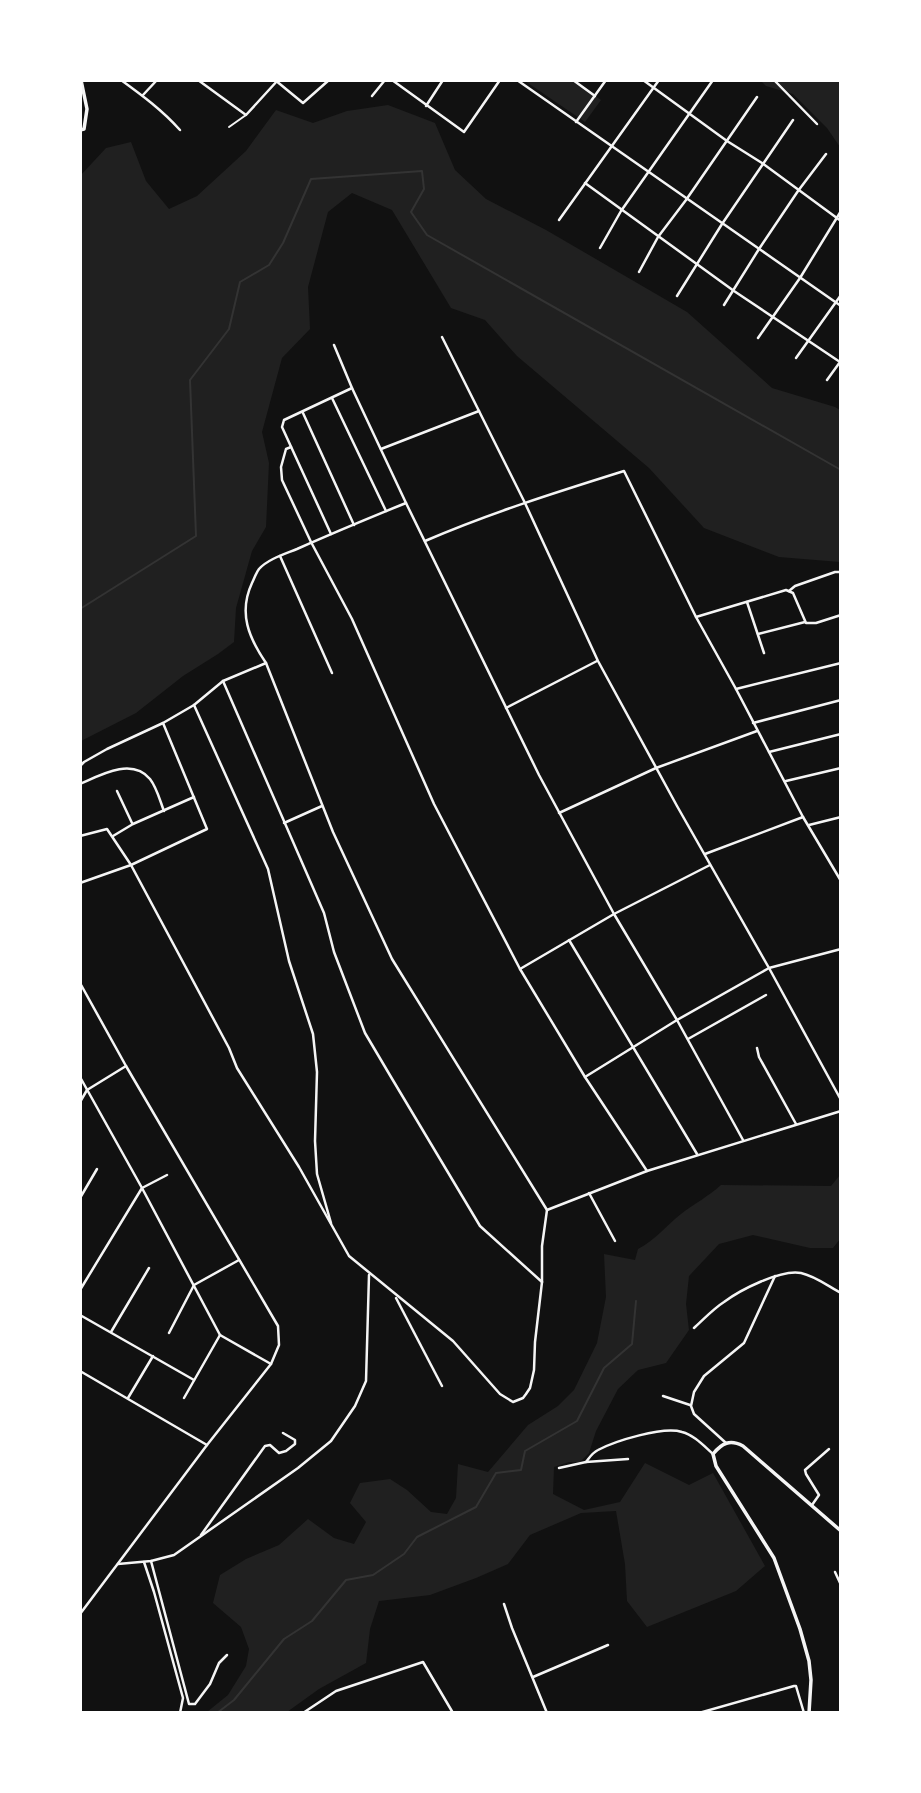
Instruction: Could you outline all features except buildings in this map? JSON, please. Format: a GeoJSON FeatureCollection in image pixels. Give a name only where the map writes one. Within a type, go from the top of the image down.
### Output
{"type":"FeatureCollection","features":[{"type":"Feature","properties":{"kind":"street"},"geometry":{"type":"LineString","coordinates":[[80,130],[84,128],[87,109],[81,80]]}},
{"type":"Feature","properties":{"kind":"street"},"geometry":{"type":"LineString","coordinates":[[121,80],[143,95],[180,130]]}},
{"type":"Feature","properties":{"kind":"street"},"geometry":{"type":"LineString","coordinates":[[143,95],[157,80]]}},
{"type":"Feature","properties":{"kind":"street"},"geometry":{"type":"LineString","coordinates":[[198,80],[246,115],[277,81],[303,103],[329,80]]}},
{"type":"Feature","properties":{"kind":"street"},"geometry":{"type":"LineString","coordinates":[[372,96],[385,80]]}},
{"type":"Feature","properties":{"kind":"street"},"geometry":{"type":"LineString","coordinates":[[392,80],[464,132],[500,80]]}},
{"type":"Feature","properties":{"kind":"street"},"geometry":{"type":"LineString","coordinates":[[426,106],[443,80]]}},
{"type":"Feature","properties":{"kind":"street"},"geometry":{"type":"LineString","coordinates":[[517,80],[841,306]]}},
{"type":"Feature","properties":{"kind":"street"},"geometry":{"type":"LineString","coordinates":[[573,80],[595,96]]}},
{"type":"Feature","properties":{"kind":"street"},"geometry":{"type":"LineString","coordinates":[[576,122],[606,80]]}},
{"type":"Feature","properties":{"kind":"street"},"geometry":{"type":"LineString","coordinates":[[643,80],[841,221]]}},
{"type":"Feature","properties":{"kind":"street"},"geometry":{"type":"LineString","coordinates":[[559,220],[659,80]]}},
{"type":"Feature","properties":{"kind":"street"},"geometry":{"type":"LineString","coordinates":[[600,248],[621,211],[713,80]]}},
{"type":"Feature","properties":{"kind":"street"},"geometry":{"type":"LineString","coordinates":[[774,80],[817,124]]}},
{"type":"Feature","properties":{"kind":"street"},"geometry":{"type":"LineString","coordinates":[[639,271],[658,237],[757,97]]}},
{"type":"Feature","properties":{"kind":"street"},"geometry":{"type":"LineString","coordinates":[[677,296],[762,163],[793,120]]}},
{"type":"Feature","properties":{"kind":"street"},"geometry":{"type":"LineString","coordinates":[[724,305],[798,191],[826,154]]}},
{"type":"Feature","properties":{"kind":"street"},"geometry":{"type":"LineString","coordinates":[[584,183],[734,291],[841,362],[827,380]]}},
{"type":"Feature","properties":{"kind":"street"},"geometry":{"type":"LineString","coordinates":[[758,338],[800,278],[841,211]]}},
{"type":"Feature","properties":{"kind":"street"},"geometry":{"type":"LineString","coordinates":[[796,358],[841,295]]}},
{"type":"Feature","properties":{"kind":"street"},"geometry":{"type":"LineString","coordinates":[[442,337],[525,503],[598,661],[841,1100]]}},
{"type":"Feature","properties":{"kind":"street"},"geometry":{"type":"LineString","coordinates":[[334,345],[380,449],[559,813],[743,1140]]}},
{"type":"Feature","properties":{"kind":"street"},"geometry":{"type":"LineString","coordinates":[[332,534],[282,427],[284,420],[352,388]]}},
{"type":"Feature","properties":{"kind":"street"},"geometry":{"type":"LineString","coordinates":[[332,398],[386,511]]}},
{"type":"Feature","properties":{"kind":"street"},"geometry":{"type":"LineString","coordinates":[[380,449],[479,411]]}},
{"type":"Feature","properties":{"kind":"street"},"geometry":{"type":"LineString","coordinates":[[303,412],[354,524]]}},
{"type":"Feature","properties":{"kind":"street"},"geometry":{"type":"LineString","coordinates":[[291,447],[286,449],[281,473],[311,542],[352,619],[434,804],[520,969],[646,1171]]}},
{"type":"Feature","properties":{"kind":"street"},"geometry":{"type":"LineString","coordinates":[[425,541],[525,503],[624,471],[696,617],[803,817],[841,881]]}},
{"type":"Feature","properties":{"kind":"street"},"geometry":{"type":"LineString","coordinates":[[80,836],[107,829],[113,836],[229,1048],[237,1068],[299,1167],[349,1256],[453,1341],[500,1394],[513,1402],[523,1398],[530,1388],[534,1370],[547,1210],[392,959],[322,806],[266,663],[253,642],[245,610],[249,590],[259,569],[266,564],[311,542],[406,503]]}},
{"type":"Feature","properties":{"kind":"street"},"geometry":{"type":"LineString","coordinates":[[280,556],[332,673]]}},
{"type":"Feature","properties":{"kind":"street"},"geometry":{"type":"LineString","coordinates":[[789,591],[795,586],[841,572]]}},
{"type":"Feature","properties":{"kind":"street"},"geometry":{"type":"LineString","coordinates":[[696,617],[781,591],[789,591],[793,593],[805,622]]}},
{"type":"Feature","properties":{"kind":"street"},"geometry":{"type":"LineString","coordinates":[[747,602],[764,653]]}},
{"type":"Feature","properties":{"kind":"street"},"geometry":{"type":"LineString","coordinates":[[758,634],[805,622],[816,623],[841,615]]}},
{"type":"Feature","properties":{"kind":"street"},"geometry":{"type":"LineString","coordinates":[[506,708],[598,661]]}},
{"type":"Feature","properties":{"kind":"street"},"geometry":{"type":"LineString","coordinates":[[80,766],[107,749],[194,705],[223,681],[266,663]]}},
{"type":"Feature","properties":{"kind":"street"},"geometry":{"type":"LineString","coordinates":[[736,689],[841,663]]}},
{"type":"Feature","properties":{"kind":"street"},"geometry":{"type":"LineString","coordinates":[[223,681],[324,913],[334,952],[365,1033],[480,1226],[542,1282]]}},
{"type":"Feature","properties":{"kind":"street"},"geometry":{"type":"LineString","coordinates":[[753,723],[841,700]]}},
{"type":"Feature","properties":{"kind":"street"},"geometry":{"type":"LineString","coordinates":[[194,705],[268,869],[289,961],[313,1034],[317,1072],[317,1174],[333,1230]]}},
{"type":"Feature","properties":{"kind":"street"},"geometry":{"type":"LineString","coordinates":[[80,883],[131,865],[207,829],[163,723]]}},
{"type":"Feature","properties":{"kind":"street"},"geometry":{"type":"LineString","coordinates":[[559,813],[656,768],[757,731]]}},
{"type":"Feature","properties":{"kind":"street"},"geometry":{"type":"LineString","coordinates":[[769,752],[841,734]]}},
{"type":"Feature","properties":{"kind":"street"},"geometry":{"type":"LineString","coordinates":[[785,781],[841,768]]}},
{"type":"Feature","properties":{"kind":"street"},"geometry":{"type":"LineString","coordinates":[[80,784],[115,770],[136,770],[151,780],[164,811]]}},
{"type":"Feature","properties":{"kind":"street"},"geometry":{"type":"LineString","coordinates":[[117,791],[132,824]]}},
{"type":"Feature","properties":{"kind":"street"},"geometry":{"type":"LineString","coordinates":[[113,836],[132,824],[194,797]]}},
{"type":"Feature","properties":{"kind":"street"},"geometry":{"type":"LineString","coordinates":[[285,823],[322,806]]}},
{"type":"Feature","properties":{"kind":"street"},"geometry":{"type":"LineString","coordinates":[[705,854],[803,817]]}},
{"type":"Feature","properties":{"kind":"street"},"geometry":{"type":"LineString","coordinates":[[809,825],[841,817]]}},
{"type":"Feature","properties":{"kind":"street"},"geometry":{"type":"LineString","coordinates":[[520,969],[614,914],[710,865]]}},
{"type":"Feature","properties":{"kind":"street"},"geometry":{"type":"LineString","coordinates":[[569,940],[697,1154]]}},
{"type":"Feature","properties":{"kind":"street"},"geometry":{"type":"LineString","coordinates":[[585,1077],[677,1020],[769,968],[841,949]]}},
{"type":"Feature","properties":{"kind":"street"},"geometry":{"type":"LineString","coordinates":[[80,983],[278,1326],[279,1345],[271,1364],[80,1614]]}},
{"type":"Feature","properties":{"kind":"street"},"geometry":{"type":"LineString","coordinates":[[688,1039],[766,995]]}},
{"type":"Feature","properties":{"kind":"street"},"geometry":{"type":"LineString","coordinates":[[757,1048],[759,1058],[796,1124]]}},
{"type":"Feature","properties":{"kind":"street"},"geometry":{"type":"LineString","coordinates":[[80,1102],[88,1090],[126,1066]]}},
{"type":"Feature","properties":{"kind":"street"},"geometry":{"type":"LineString","coordinates":[[80,1077],[220,1335],[271,1364]]}},
{"type":"Feature","properties":{"kind":"street"},"geometry":{"type":"LineString","coordinates":[[547,1210],[646,1171],[841,1111]]}},
{"type":"Feature","properties":{"kind":"street"},"geometry":{"type":"LineString","coordinates":[[80,1198],[97,1169]]}},
{"type":"Feature","properties":{"kind":"street"},"geometry":{"type":"LineString","coordinates":[[80,1290],[142,1188],[167,1175]]}},
{"type":"Feature","properties":{"kind":"street"},"geometry":{"type":"LineString","coordinates":[[589,1193],[615,1241]]}},
{"type":"Feature","properties":{"kind":"street"},"geometry":{"type":"LineString","coordinates":[[169,1333],[194,1285],[239,1260]]}},
{"type":"Feature","properties":{"kind":"street"},"geometry":{"type":"LineString","coordinates":[[111,1332],[149,1268]]}},
{"type":"Feature","properties":{"kind":"street"},"geometry":{"type":"LineString","coordinates":[[695,1328],[739,1291],[775,1276],[797,1272],[841,1293]]}},
{"type":"Feature","properties":{"kind":"street"},"geometry":{"type":"LineString","coordinates":[[118,1564],[151,1561],[174,1555],[298,1468],[331,1441],[355,1406],[366,1381],[369,1274]]}},
{"type":"Feature","properties":{"kind":"street"},"geometry":{"type":"LineString","coordinates":[[726,1443],[694,1415],[691,1406],[694,1392],[704,1376],[744,1343],[775,1276]]}},
{"type":"Feature","properties":{"kind":"street"},"geometry":{"type":"LineString","coordinates":[[395,1295],[442,1386]]}},
{"type":"Feature","properties":{"kind":"street"},"geometry":{"type":"LineString","coordinates":[[80,1315],[194,1380]]}},
{"type":"Feature","properties":{"kind":"street"},"geometry":{"type":"LineString","coordinates":[[184,1398],[220,1335]]}},
{"type":"Feature","properties":{"kind":"street"},"geometry":{"type":"LineString","coordinates":[[128,1398],[153,1356]]}},
{"type":"Feature","properties":{"kind":"street"},"geometry":{"type":"LineString","coordinates":[[80,1371],[207,1445]]}},
{"type":"Feature","properties":{"kind":"street"},"geometry":{"type":"LineString","coordinates":[[663,1396],[691,1406]]}},
{"type":"Feature","properties":{"kind":"street"},"geometry":{"type":"LineString","coordinates":[[586,1462],[597,1450],[646,1433],[665,1430],[677,1430],[690,1435],[713,1454],[716,1466],[774,1558],[800,1629],[811,1680],[806,1713]]}},
{"type":"Feature","properties":{"kind":"street"},"geometry":{"type":"LineString","coordinates":[[200,1538],[265,1446],[270,1445],[279,1453],[293,1447],[295,1440],[283,1433]]}},
{"type":"Feature","properties":{"kind":"street"},"geometry":{"type":"LineString","coordinates":[[713,1454],[726,1443],[737,1443],[749,1450],[841,1531]]}},
{"type":"Feature","properties":{"kind":"street"},"geometry":{"type":"LineString","coordinates":[[812,1505],[820,1495],[806,1470],[829,1449]]}},
{"type":"Feature","properties":{"kind":"street"},"geometry":{"type":"LineString","coordinates":[[559,1468],[586,1462],[628,1459]]}},
{"type":"Feature","properties":{"kind":"street"},"geometry":{"type":"LineString","coordinates":[[151,1561],[189,1704],[195,1704],[210,1684],[219,1663],[227,1655]]}},
{"type":"Feature","properties":{"kind":"street"},"geometry":{"type":"LineString","coordinates":[[144,1562],[183,1698],[180,1713]]}},
{"type":"Feature","properties":{"kind":"street"},"geometry":{"type":"LineString","coordinates":[[835,1572],[841,1585]]}},
{"type":"Feature","properties":{"kind":"street"},"geometry":{"type":"LineString","coordinates":[[503,1604],[547,1713]]}},
{"type":"Feature","properties":{"kind":"street"},"geometry":{"type":"LineString","coordinates":[[533,1677],[608,1645]]}},
{"type":"Feature","properties":{"kind":"street"},"geometry":{"type":"LineString","coordinates":[[303,1713],[336,1691],[424,1662],[453,1713]]}},
{"type":"Feature","properties":{"kind":"street"},"geometry":{"type":"LineString","coordinates":[[699,1713],[794,1685],[806,1713]]}},
{"type":"Feature","properties":{"kind":"lane"},"geometry":{"type":"LineString","coordinates":[[229,127],[246,115]]}},
{"type":"Feature","properties":{"kind":"shaded area"},"geometry":{"type":"Polygon","coordinates":[[[525,81],[573,81],[601,100],[585,122],[525,81]]]}},
{"type":"Feature","properties":{"kind":"shaded area"},"geometry":{"type":"Polygon","coordinates":[[[761,81],[840,81],[840,147],[827,128],[793,94],[766,86],[761,81]]]}},
{"type":"Feature","properties":{"kind":"shaded area"},"geometry":{"type":"Polygon","coordinates":[[[388,105],[435,123],[455,170],[486,199],[546,230],[687,312],[772,388],[840,410],[840,562],[779,557],[704,528],[649,468],[517,356],[485,320],[451,308],[392,210],[352,193],[328,212],[308,287],[310,329],[282,358],[262,432],[269,463],[266,527],[252,551],[236,608],[234,642],[183,676],[136,713],[81,741],[81,175],[106,148],[131,142],[146,181],[169,209],[197,196],[246,151],[276,110],[313,123],[347,111],[388,105]]]}},
{"type":"Feature","properties":{"kind":"shaded area"},"geometry":{"type":"Polygon","coordinates":[[[840,1175],[840,1239],[833,1248],[810,1248],[753,1235],[719,1244],[689,1276],[686,1304],[689,1330],[666,1363],[638,1370],[618,1389],[596,1431],[589,1453],[580,1462],[554,1467],[553,1494],[584,1510],[620,1502],[645,1463],[689,1485],[713,1473],[765,1566],[736,1591],[647,1627],[627,1601],[625,1564],[616,1511],[581,1513],[530,1535],[508,1564],[476,1578],[430,1595],[379,1601],[370,1629],[366,1663],[319,1689],[287,1712],[207,1712],[228,1695],[246,1666],[249,1649],[241,1627],[213,1603],[220,1575],[246,1559],[279,1545],[308,1519],[334,1538],[354,1544],[366,1522],[350,1503],[360,1483],[390,1479],[431,1512],[447,1514],[456,1498],[458,1464],[488,1472],[528,1425],[558,1406],[574,1390],[597,1343],[606,1297],[604,1254],[635,1260],[638,1249],[721,1185],[831,1186],[840,1175]]]}},
{"type":"Feature","properties":{"kind":"waterway"},"geometry":{"type":"LineString","coordinates":[[80,609],[196,536],[190,380],[229,329],[240,282],[269,265],[283,243],[311,179],[422,171],[424,189],[411,212],[427,235],[841,470]]}},
{"type":"Feature","properties":{"kind":"waterway"},"geometry":{"type":"LineString","coordinates":[[217,1713],[234,1700],[284,1639],[312,1621],[346,1580],[373,1575],[404,1554],[417,1537],[476,1507],[496,1473],[521,1470],[525,1451],[577,1421],[604,1368],[632,1344],[636,1301]]}}]}
